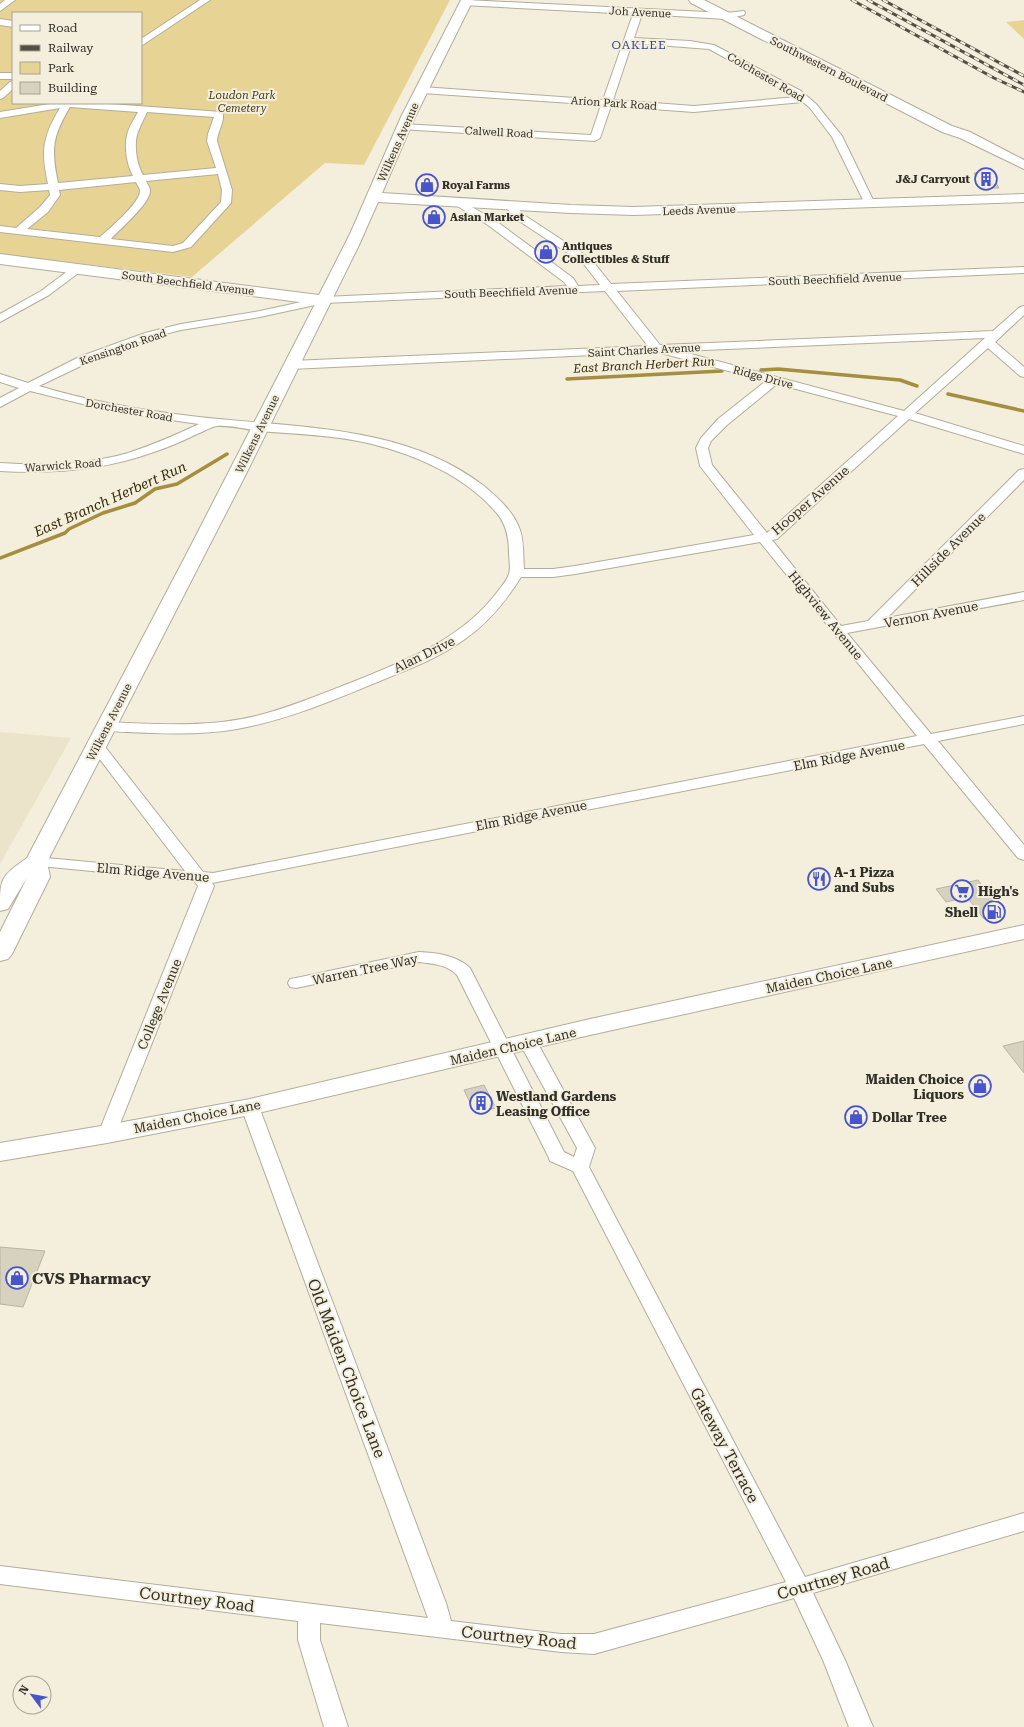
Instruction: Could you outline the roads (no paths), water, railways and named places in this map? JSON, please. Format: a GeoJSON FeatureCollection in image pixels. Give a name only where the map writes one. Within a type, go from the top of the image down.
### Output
{"type":"FeatureCollection","features":[{"type":"Feature","properties":{"kind":"main road","name":"Southwestern Boulevard"},"geometry":{"type":"LineString","coordinates":[[695,0],[947,130],[965,135],[1024,165]]}},
{"type":"Feature","properties":{"kind":"main road","name":"Southwestern Boulevard"},"geometry":{"type":"LineString","coordinates":[[716,0],[837,62],[958,127],[965,135]]}},
{"type":"Feature","properties":{"kind":"main road","name":"Wilkens Avenue"},"geometry":{"type":"LineString","coordinates":[[0,904],[16,876],[36,862],[262,427],[374,197],[389,157],[403,127],[466,2]]}},
{"type":"Feature","properties":{"kind":"main road","name":"Leeds Avenue"},"geometry":{"type":"LineString","coordinates":[[374,197],[510,206],[634,211],[1024,198]]}},
{"type":"Feature","properties":{"kind":"main road","name":"South Beechfield Avenue"},"geometry":{"type":"LineString","coordinates":[[0,259],[324,300]]}},
{"type":"Feature","properties":{"kind":"main road"},"geometry":{"type":"LineString","coordinates":[[0,954],[40,877],[36,862]]}},
{"type":"Feature","properties":{"kind":"main road","name":"Maiden Choice Lane"},"geometry":{"type":"LineString","coordinates":[[0,1152],[107,1134],[250,1107],[501,1048],[1024,932]]}},
{"type":"Feature","properties":{"kind":"street"},"geometry":{"type":"LineString","coordinates":[[0,8],[11,0]]}},
{"type":"Feature","properties":{"kind":"street"},"geometry":{"type":"LineString","coordinates":[[142,42],[206,0]]}},
{"type":"Feature","properties":{"kind":"street","name":"Joh Avenue"},"geometry":{"type":"LineString","coordinates":[[466,2],[726,16],[741,13]]}},
{"type":"Feature","properties":{"kind":"street"},"geometry":{"type":"LineString","coordinates":[[607,103],[638,12]]}},
{"type":"Feature","properties":{"kind":"street"},"geometry":{"type":"LineString","coordinates":[[0,22],[12,24]]}},
{"type":"Feature","properties":{"kind":"street"},"geometry":{"type":"LineString","coordinates":[[142,32],[157,33]]}},
{"type":"Feature","properties":{"kind":"street","name":"Colchester Road"},"geometry":{"type":"LineString","coordinates":[[628,40],[690,44],[711,47],[806,99],[836,136],[870,204]]}},
{"type":"Feature","properties":{"kind":"street"},"geometry":{"type":"LineString","coordinates":[[0,76],[12,76]]}},
{"type":"Feature","properties":{"kind":"street"},"geometry":{"type":"LineString","coordinates":[[0,96],[12,85]]}},
{"type":"Feature","properties":{"kind":"street","name":"Arion Park Road"},"geometry":{"type":"LineString","coordinates":[[422,90],[701,109],[806,99]]}},
{"type":"Feature","properties":{"kind":"street","name":"Calwell Road"},"geometry":{"type":"LineString","coordinates":[[403,127],[595,138],[607,103]]}},
{"type":"Feature","properties":{"kind":"street"},"geometry":{"type":"LineString","coordinates":[[18,231],[38,215],[54,199],[55,195],[48,145],[51,132],[68,104]]}},
{"type":"Feature","properties":{"kind":"street"},"geometry":{"type":"LineString","coordinates":[[0,115],[68,104],[219,114],[212,132],[212,140],[220,171],[229,193],[229,198],[226,203],[187,245],[173,249],[0,229]]}},
{"type":"Feature","properties":{"kind":"street"},"geometry":{"type":"LineString","coordinates":[[102,241],[133,211],[144,196],[145,190],[138,179],[131,148],[132,134],[144,109]]}},
{"type":"Feature","properties":{"kind":"street"},"geometry":{"type":"LineString","coordinates":[[0,187],[20,189],[54,187],[220,171]]}},
{"type":"Feature","properties":{"kind":"street"},"geometry":{"type":"LineString","coordinates":[[458,202],[492,223],[569,280],[574,290]]}},
{"type":"Feature","properties":{"kind":"street"},"geometry":{"type":"LineString","coordinates":[[510,206],[520,217],[587,261],[657,349]]}},
{"type":"Feature","properties":{"kind":"street"},"geometry":{"type":"LineString","coordinates":[[1,317],[45,293],[77,269]]}},
{"type":"Feature","properties":{"kind":"street","name":"South Beechfield Avenue"},"geometry":{"type":"LineString","coordinates":[[324,300],[1024,270]]}},
{"type":"Feature","properties":{"kind":"street","name":"Kensington Road"},"geometry":{"type":"LineString","coordinates":[[0,402],[83,360],[149,335],[181,327],[260,314],[324,300]]}},
{"type":"Feature","properties":{"kind":"street","name":"Hooper Avenue"},"geometry":{"type":"LineString","coordinates":[[517,573],[552,573],[576,570],[772,536],[1024,309]]}},
{"type":"Feature","properties":{"kind":"street"},"geometry":{"type":"LineString","coordinates":[[993,338],[1024,373]]}},
{"type":"Feature","properties":{"kind":"street","name":"Saint Charles Avenue"},"geometry":{"type":"LineString","coordinates":[[291,365],[657,349],[993,338]]}},
{"type":"Feature","properties":{"kind":"street","name":"Ridge Drive"},"geometry":{"type":"LineString","coordinates":[[657,349],[907,415],[1024,450]]}},
{"type":"Feature","properties":{"kind":"street","name":"Dorchester Road"},"geometry":{"type":"LineString","coordinates":[[0,378],[71,400],[121,410],[262,427]]}},
{"type":"Feature","properties":{"kind":"street","name":"Highview Avenue"},"geometry":{"type":"LineString","coordinates":[[775,380],[710,433],[702,448],[706,466],[838,631],[1024,855]]}},
{"type":"Feature","properties":{"kind":"street","name":"Warwick Road"},"geometry":{"type":"LineString","coordinates":[[0,467],[66,467],[113,460],[150,450],[214,422]]}},
{"type":"Feature","properties":{"kind":"street"},"geometry":{"type":"LineString","coordinates":[[262,427],[329,434],[377,442],[420,456],[461,477],[481,490],[496,504],[512,528],[516,548],[517,573]]}},
{"type":"Feature","properties":{"kind":"street","name":"Hillside Avenue"},"geometry":{"type":"LineString","coordinates":[[872,625],[1024,473]]}},
{"type":"Feature","properties":{"kind":"street","name":"Alan Drive"},"geometry":{"type":"LineString","coordinates":[[106,726],[186,729],[218,727],[247,722],[297,710],[422,658],[454,641],[489,612],[517,573]]}},
{"type":"Feature","properties":{"kind":"street","name":"Vernon Avenue"},"geometry":{"type":"LineString","coordinates":[[838,631],[1024,596]]}},
{"type":"Feature","properties":{"kind":"street","name":"Elm Ridge Avenue"},"geometry":{"type":"LineString","coordinates":[[36,862],[213,878],[616,799],[930,740],[1024,720]]}},
{"type":"Feature","properties":{"kind":"street"},"geometry":{"type":"LineString","coordinates":[[97,746],[198,877]]}},
{"type":"Feature","properties":{"kind":"street","name":"College Avenue"},"geometry":{"type":"LineString","coordinates":[[107,1134],[206,886],[198,877]]}},
{"type":"Feature","properties":{"kind":"street","name":"Warren Tree Way"},"geometry":{"type":"LineString","coordinates":[[296,983],[419,957],[441,959],[458,966],[464,972],[501,1048]]}},
{"type":"Feature","properties":{"kind":"street"},"geometry":{"type":"LineString","coordinates":[[501,1048],[557,1156],[580,1166],[586,1148],[528,1042]]}},
{"type":"Feature","properties":{"kind":"street","name":"Old Maiden Choice Lane"},"geometry":{"type":"LineString","coordinates":[[250,1107],[435,1603],[443,1630]]}},
{"type":"Feature","properties":{"kind":"street","name":"Gateway Terrace"},"geometry":{"type":"LineString","coordinates":[[580,1166],[799,1588],[847,1689],[860,1727]]}},
{"type":"Feature","properties":{"kind":"street","name":"Courtney Road"},"geometry":{"type":"LineString","coordinates":[[0,1575],[443,1630],[561,1643],[594,1644],[799,1588],[1024,1522]]}},
{"type":"Feature","properties":{"kind":"street"},"geometry":{"type":"LineString","coordinates":[[309,1613],[309,1640],[336,1727]]}},
{"type":"Feature","properties":{"kind":"waterway","name":"East Branch Herbert Run"},"geometry":{"type":"LineString","coordinates":[[761,370],[778,369],[900,380],[917,386]]}},
{"type":"Feature","properties":{"kind":"waterway","name":"East Branch Herbert Run"},"geometry":{"type":"LineString","coordinates":[[567,379],[722,371]]}},
{"type":"Feature","properties":{"kind":"waterway","name":"East Branch Herbert Run"},"geometry":{"type":"LineString","coordinates":[[948,394],[1024,411]]}},
{"type":"Feature","properties":{"kind":"waterway","name":"East Branch Herbert Run"},"geometry":{"type":"LineString","coordinates":[[0,558],[65,533],[69,529],[103,513],[135,503],[155,489],[177,484],[227,454]]}},
{"type":"Feature","properties":{"kind":"railway"},"geometry":{"type":"LineString","coordinates":[[852,0],[994,78],[1024,92]]}},
{"type":"Feature","properties":{"kind":"railway"},"geometry":{"type":"LineString","coordinates":[[868,0],[1024,85]]}},
{"type":"Feature","properties":{"kind":"railway"},"geometry":{"type":"LineString","coordinates":[[883,0],[1024,76]]}},
{"type":"Feature","properties":{"kind":"place","name":"J&J Carryout"},"geometry":{"type":"Point","coordinates":[986,179]}},
{"type":"Feature","properties":{"kind":"place","name":"Royal Farms"},"geometry":{"type":"Point","coordinates":[427,185]}},
{"type":"Feature","properties":{"kind":"place","name":"Asian Market"},"geometry":{"type":"Point","coordinates":[434,217]}},
{"type":"Feature","properties":{"kind":"place","name":"Antiques Collectibles & Stuff"},"geometry":{"type":"Point","coordinates":[546,252]}},
{"type":"Feature","properties":{"kind":"place","name":"A-1 Pizza and Subs"},"geometry":{"type":"Point","coordinates":[819,879]}},
{"type":"Feature","properties":{"kind":"place","name":"High's"},"geometry":{"type":"Point","coordinates":[962,891]}},
{"type":"Feature","properties":{"kind":"place","name":"Shell"},"geometry":{"type":"Point","coordinates":[994,912]}},
{"type":"Feature","properties":{"kind":"place","name":"Maiden Choice Liquors"},"geometry":{"type":"Point","coordinates":[980,1086]}},
{"type":"Feature","properties":{"kind":"place","name":"Westland Gardens Leasing Office"},"geometry":{"type":"Point","coordinates":[481,1103]}},
{"type":"Feature","properties":{"kind":"place","name":"Dollar Tree"},"geometry":{"type":"Point","coordinates":[856,1117]}},
{"type":"Feature","properties":{"kind":"place","name":"CVS Pharmacy"},"geometry":{"type":"Point","coordinates":[17,1278]}},
{"type":"Feature","properties":{"kind":"district","name":"OAKLEE"},"geometry":{"type":"Point","coordinates":[639,45]}},
{"type":"Feature","properties":{"kind":"park label","name":"Loudon Park Cemetery"},"geometry":{"type":"Point","coordinates":[242,101]}}]}
